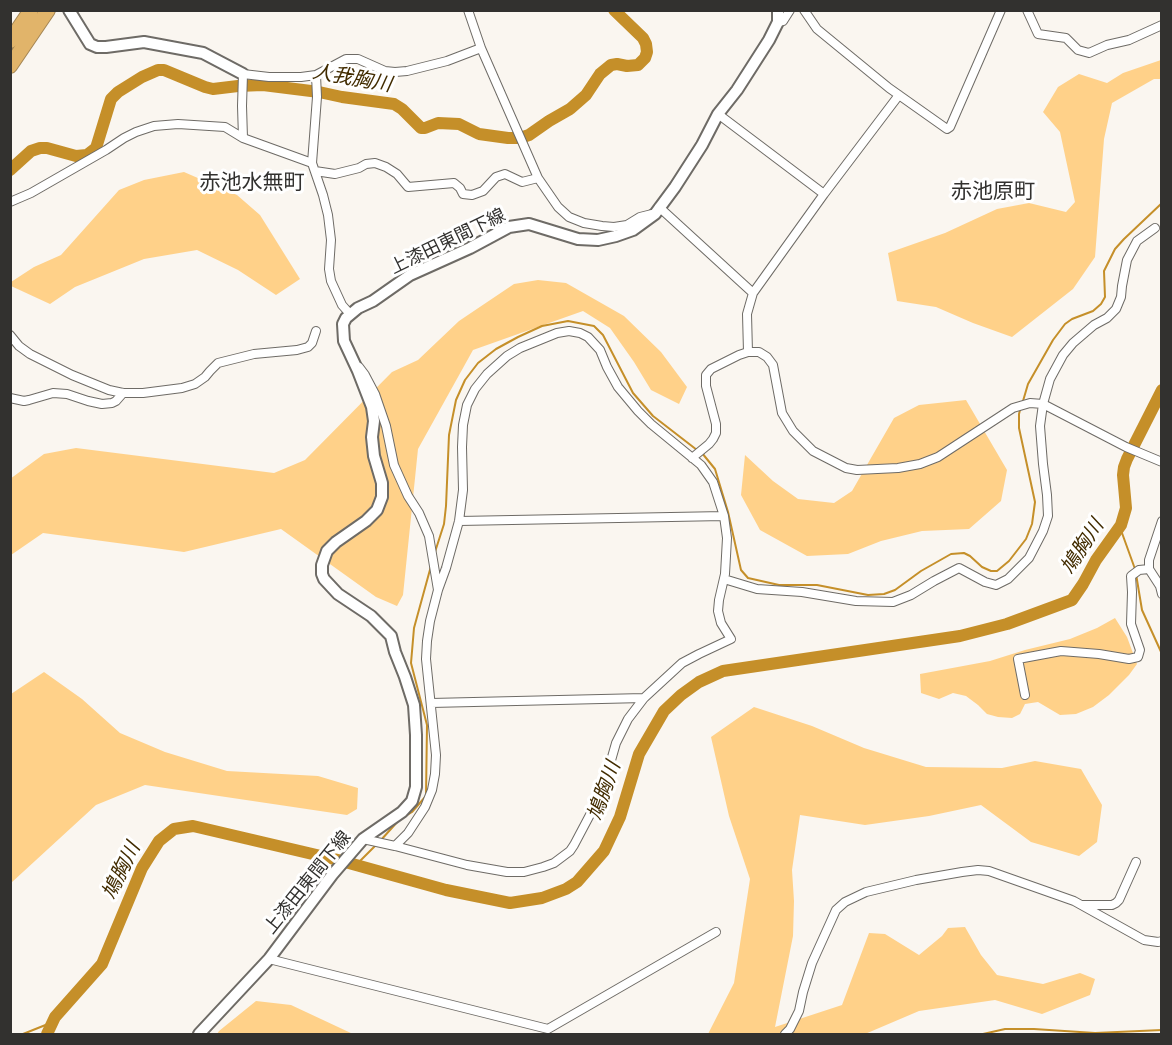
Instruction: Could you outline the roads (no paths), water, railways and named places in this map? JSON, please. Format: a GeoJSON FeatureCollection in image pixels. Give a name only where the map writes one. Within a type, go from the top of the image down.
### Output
{"type":"FeatureCollection","features":[{"type":"Feature","properties":{"kind":"highway"},"geometry":{"type":"LineString","coordinates":[[10,41],[31,10]]}},
{"type":"Feature","properties":{"kind":"highway"},"geometry":{"type":"LineString","coordinates":[[10,66],[48,10]]}},
{"type":"Feature","properties":{"kind":"main road"},"geometry":{"type":"LineString","coordinates":[[69,10],[90,44],[97,47],[144,42],[203,53],[243,74]]}},
{"type":"Feature","properties":{"kind":"main road","name":"上漆田東間下線"},"geometry":{"type":"LineString","coordinates":[[199,1035],[268,959],[332,875],[363,839],[402,812],[412,801],[416,788],[414,705],[391,636],[371,616],[338,594],[322,574],[322,565],[327,551],[366,521],[376,510],[382,497],[382,483],[374,456],[372,407],[344,341],[343,324],[350,314],[410,275],[470,248],[509,227],[529,224],[578,239],[598,240],[633,230],[657,211],[675,188],[718,114],[742,83],[769,40],[778,22],[778,10]]}},
{"type":"Feature","properties":{"kind":"street"},"geometry":{"type":"LineString","coordinates":[[468,10],[481,48],[538,178],[558,207],[569,217],[584,223],[614,227],[627,225],[657,211],[753,293]]}},
{"type":"Feature","properties":{"kind":"street"},"geometry":{"type":"LineString","coordinates":[[778,22],[783,21],[790,10]]}},
{"type":"Feature","properties":{"kind":"street"},"geometry":{"type":"LineString","coordinates":[[804,10],[817,29],[898,95],[947,129],[950,127],[1001,10]]}},
{"type":"Feature","properties":{"kind":"street"},"geometry":{"type":"LineString","coordinates":[[1028,10],[1038,34],[1066,38],[1078,50],[1089,53],[1107,45],[1129,40],[1161,25]]}},
{"type":"Feature","properties":{"kind":"street"},"geometry":{"type":"LineString","coordinates":[[243,138],[243,74],[268,77],[316,75],[346,59],[358,60],[385,71],[407,71],[447,61],[481,48]]}},
{"type":"Feature","properties":{"kind":"street"},"geometry":{"type":"LineString","coordinates":[[316,75],[313,167],[328,215],[331,240],[329,269],[331,281],[342,305],[350,314]]}},
{"type":"Feature","properties":{"kind":"street"},"geometry":{"type":"LineString","coordinates":[[748,352],[747,314],[753,293],[898,95]]}},
{"type":"Feature","properties":{"kind":"street"},"geometry":{"type":"LineString","coordinates":[[718,114],[824,194]]}},
{"type":"Feature","properties":{"kind":"street"},"geometry":{"type":"LineString","coordinates":[[10,202],[31,194],[136,132],[154,126],[178,124],[225,127],[243,138],[335,174],[375,163],[397,174],[408,187],[454,183],[463,194],[472,195],[483,191],[496,177],[505,174],[522,182],[538,178]]}},
{"type":"Feature","properties":{"kind":"street"},"geometry":{"type":"LineString","coordinates":[[724,579],[757,589],[801,592],[856,601],[893,602],[911,595],[959,568],[985,582],[996,585],[1004,582],[1029,558],[1037,545],[1047,516],[1040,426],[1050,379],[1063,355],[1073,343],[1116,309],[1121,297],[1127,260],[1137,241],[1155,228]]}},
{"type":"Feature","properties":{"kind":"street"},"geometry":{"type":"LineString","coordinates":[[10,335],[30,354],[72,375],[109,390],[143,393],[195,384],[205,378],[218,363],[254,354],[308,347],[316,331]]}},
{"type":"Feature","properties":{"kind":"street"},"geometry":{"type":"LineString","coordinates":[[363,839],[467,865],[507,872],[524,872],[555,863],[570,851],[579,837],[608,771],[616,743],[628,719],[644,698],[682,663],[731,639],[718,611],[724,579],[727,538],[724,516],[711,477],[638,411],[618,387],[600,350],[588,336],[580,333],[557,333],[520,348],[507,356],[487,374],[475,389],[467,405],[463,425],[459,520],[438,590],[427,642],[426,659],[436,755],[435,774],[425,807],[408,833],[395,846]]}},
{"type":"Feature","properties":{"kind":"street"},"geometry":{"type":"LineString","coordinates":[[692,458],[709,444],[716,433],[716,424],[706,386],[706,375],[711,369],[739,355],[759,352],[773,365],[782,413],[793,431],[813,451],[846,468],[857,470],[898,468],[920,464],[938,457],[1013,408],[1030,403],[1043,404],[1126,447],[1161,462]]}},
{"type":"Feature","properties":{"kind":"street"},"geometry":{"type":"LineString","coordinates":[[350,357],[365,375],[375,394],[386,426],[394,465],[429,536],[438,590]]}},
{"type":"Feature","properties":{"kind":"street"},"geometry":{"type":"LineString","coordinates":[[10,398],[24,401],[53,393],[67,394],[88,402],[102,404],[116,401],[123,393]]}},
{"type":"Feature","properties":{"kind":"street"},"geometry":{"type":"LineString","coordinates":[[459,520],[724,516]]}},
{"type":"Feature","properties":{"kind":"street"},"geometry":{"type":"LineString","coordinates":[[1161,521],[1149,560],[1149,569],[1160,586],[1161,594]]}},
{"type":"Feature","properties":{"kind":"street"},"geometry":{"type":"LineString","coordinates":[[1025,695],[1018,659],[1061,651],[1130,659],[1138,657],[1140,650],[1131,624],[1131,576],[1139,570],[1149,569]]}},
{"type":"Feature","properties":{"kind":"street"},"geometry":{"type":"LineString","coordinates":[[431,703],[644,698]]}},
{"type":"Feature","properties":{"kind":"street"},"geometry":{"type":"LineString","coordinates":[[1081,905],[1116,903],[1136,862]]}},
{"type":"Feature","properties":{"kind":"street"},"geometry":{"type":"LineString","coordinates":[[785,1035],[799,1011],[812,963],[836,909],[866,892],[916,880],[978,870],[989,871],[1074,901],[1144,940],[1161,941]]}},
{"type":"Feature","properties":{"kind":"street"},"geometry":{"type":"LineString","coordinates":[[268,959],[548,1029],[716,932]]}},
{"type":"Feature","properties":{"kind":"waterway","name":"人我胸川"},"geometry":{"type":"LineString","coordinates":[[10,170],[31,151],[40,148],[76,156],[87,155],[96,148],[111,99],[142,77],[158,70],[164,70],[213,89],[263,85],[394,104],[421,128],[438,123],[459,124],[479,134],[520,138],[529,135],[570,109],[586,95],[600,74],[611,65],[638,65],[645,58],[647,52],[643,38],[614,10]]}},
{"type":"Feature","properties":{"kind":"waterway"},"geometry":{"type":"LineString","coordinates":[[1023,401],[1028,384],[1053,340],[1065,324],[1093,311],[1101,304],[1105,297],[1104,271],[1115,249],[1162,203]]}},
{"type":"Feature","properties":{"kind":"waterway"},"geometry":{"type":"LineString","coordinates":[[435,552],[444,524],[449,435],[456,400],[465,380],[478,363],[496,349],[542,326],[568,321],[594,326],[603,335],[633,393],[653,416],[697,450]]}},
{"type":"Feature","properties":{"kind":"waterway","name":"鳩胸川"},"geometry":{"type":"LineString","coordinates":[[47,1034],[55,1017],[102,964],[142,868],[159,841],[174,829],[193,826],[338,860],[446,890],[510,903],[542,898],[577,882],[604,851],[620,817],[639,754],[664,711],[699,682],[723,671],[960,636],[1007,624],[1072,600],[1121,525],[1126,508],[1124,467],[1162,390]]}},
{"type":"Feature","properties":{"kind":"waterway"},"geometry":{"type":"LineString","coordinates":[[702,453],[715,469],[728,512],[741,570],[748,578],[779,585],[817,585],[868,595],[884,594],[895,590],[921,571],[951,554],[964,553],[982,567],[997,571],[1009,561],[1026,539],[1032,524],[1035,502],[1019,428],[1020,410]]}},
{"type":"Feature","properties":{"kind":"waterway"},"geometry":{"type":"LineString","coordinates":[[1121,525],[1135,569]]}},
{"type":"Feature","properties":{"kind":"waterway"},"geometry":{"type":"LineString","coordinates":[[404,817],[412,812],[426,796],[427,725],[411,663],[414,628],[431,566]]}},
{"type":"Feature","properties":{"kind":"waterway"},"geometry":{"type":"LineString","coordinates":[[1136,574],[1142,610],[1162,654]]}},
{"type":"Feature","properties":{"kind":"waterway"},"geometry":{"type":"LineString","coordinates":[[381,840],[399,820]]}},
{"type":"Feature","properties":{"kind":"waterway"},"geometry":{"type":"LineString","coordinates":[[356,865],[377,844]]}},
{"type":"Feature","properties":{"kind":"waterway"},"geometry":{"type":"LineString","coordinates":[[23,1034],[53,1022]]}},
{"type":"Feature","properties":{"kind":"waterway"},"geometry":{"type":"LineString","coordinates":[[983,1034],[1005,1029],[1095,1033],[1162,1030]]}},
{"type":"Feature","properties":{"kind":"district","name":"赤池水無町"},"geometry":{"type":"Point","coordinates":[252,183]}},
{"type":"Feature","properties":{"kind":"district","name":"赤池原町"},"geometry":{"type":"Point","coordinates":[993,192]}}]}
